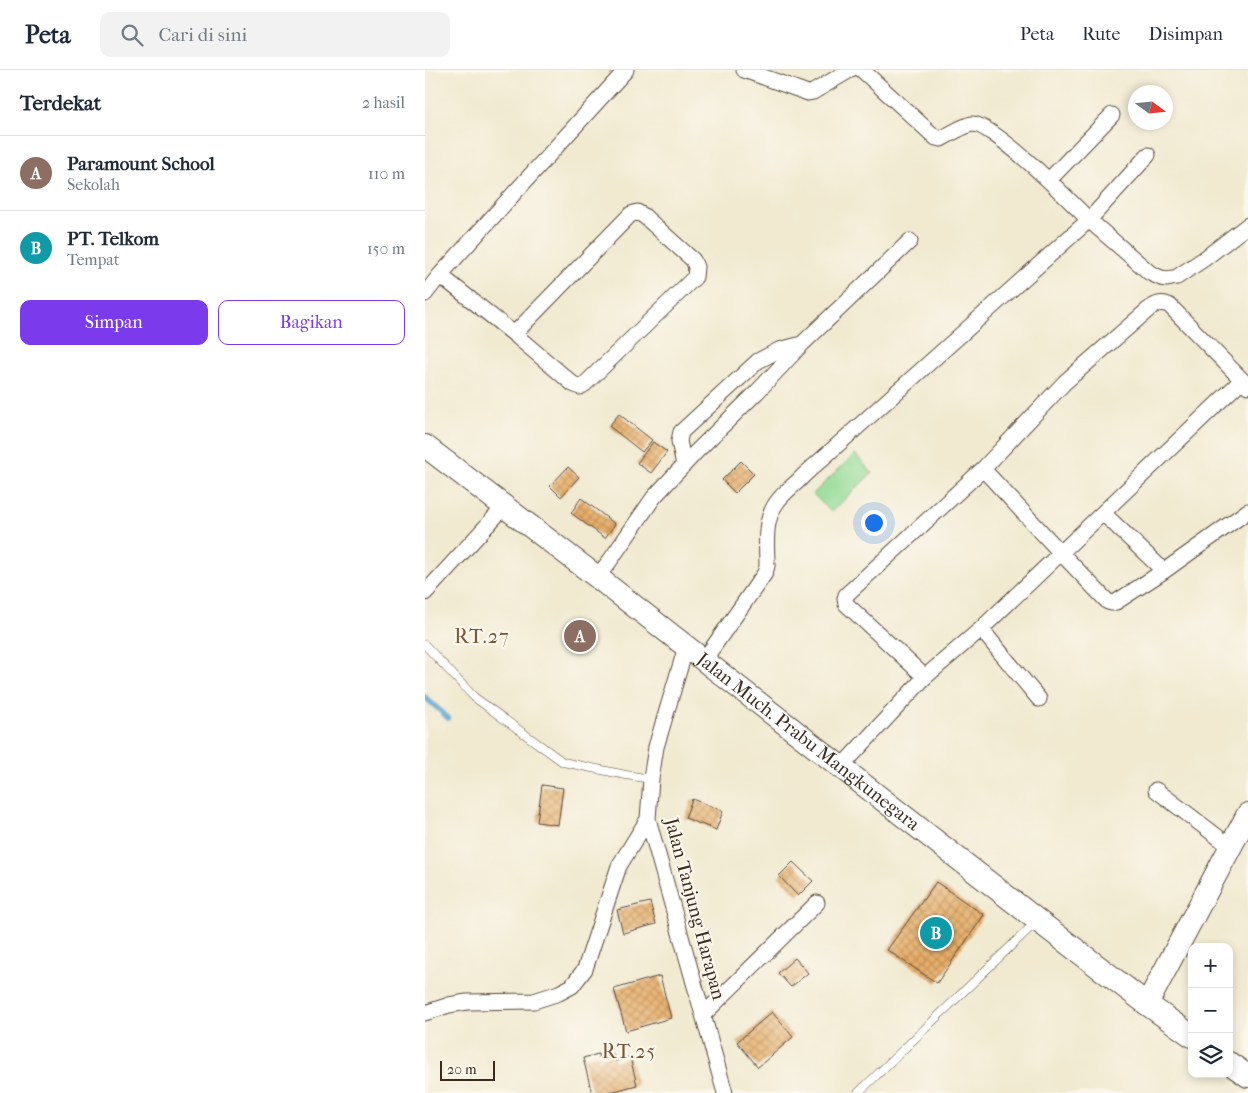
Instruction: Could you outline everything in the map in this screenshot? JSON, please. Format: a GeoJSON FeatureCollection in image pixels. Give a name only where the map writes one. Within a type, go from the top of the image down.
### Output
{"type":"FeatureCollection","features":[{"type":"Feature","properties":{"kind":"main road","name":"Jalan Much. Prabu Mangkunegara"},"geometry":{"type":"LineString","coordinates":[[429,453],[505,506],[1037,920],[1188,1033]]}},
{"type":"Feature","properties":{"kind":"main road"},"geometry":{"type":"LineString","coordinates":[[1147,1004],[1248,814]]}},
{"type":"Feature","properties":{"kind":"main road"},"geometry":{"type":"LineString","coordinates":[[1233,1066],[1248,1076]]}},
{"type":"Feature","properties":{"kind":"street"},"geometry":{"type":"LineString","coordinates":[[425,294],[625,70]]}},
{"type":"Feature","properties":{"kind":"street"},"geometry":{"type":"LineString","coordinates":[[744,70],[807,92],[813,92],[850,70]]}},
{"type":"Feature","properties":{"kind":"street"},"geometry":{"type":"LineString","coordinates":[[862,70],[936,138],[941,139],[971,124],[983,127],[1001,139],[1049,180],[1089,220],[1150,273],[1161,278],[1167,280],[1177,277],[1248,225]]}},
{"type":"Feature","properties":{"kind":"street"},"geometry":{"type":"LineString","coordinates":[[1049,180],[1112,115]]}},
{"type":"Feature","properties":{"kind":"street"},"geometry":{"type":"LineString","coordinates":[[704,660],[765,573],[767,566],[767,526],[777,502],[812,468],[1089,220],[1148,154]]}},
{"type":"Feature","properties":{"kind":"street"},"geometry":{"type":"LineString","coordinates":[[440,275],[573,384],[583,386],[695,277],[696,267],[693,260],[643,216],[637,212],[631,214],[514,334]]}},
{"type":"Feature","properties":{"kind":"street"},"geometry":{"type":"LineString","coordinates":[[597,577],[654,497],[802,344],[910,241]]}},
{"type":"Feature","properties":{"kind":"street"},"geometry":{"type":"LineString","coordinates":[[841,767],[925,677],[981,629],[1060,552],[1245,383],[1170,306],[1160,303],[1149,309],[1065,382],[983,469],[845,597],[846,604],[925,677]]}},
{"type":"Feature","properties":{"kind":"street"},"geometry":{"type":"LineString","coordinates":[[684,466],[679,441],[681,432],[758,361],[779,350],[802,344]]}},
{"type":"Feature","properties":{"kind":"street"},"geometry":{"type":"LineString","coordinates":[[983,469],[1108,602],[1112,603],[1164,571],[1248,511]]}},
{"type":"Feature","properties":{"kind":"street"},"geometry":{"type":"LineString","coordinates":[[425,593],[505,506]]}},
{"type":"Feature","properties":{"kind":"street"},"geometry":{"type":"LineString","coordinates":[[1103,513],[1164,571]]}},
{"type":"Feature","properties":{"kind":"street"},"geometry":{"type":"LineString","coordinates":[[981,629],[1039,699]]}},
{"type":"Feature","properties":{"kind":"street","name":"Jalan Tanjung Harapan"},"geometry":{"type":"LineString","coordinates":[[685,647],[656,747],[648,819],[725,1093]]}},
{"type":"Feature","properties":{"kind":"street"},"geometry":{"type":"LineString","coordinates":[[1156,790],[1231,846]]}},
{"type":"Feature","properties":{"kind":"street"},"geometry":{"type":"LineString","coordinates":[[425,1013],[449,1004],[467,1002],[534,1001],[559,994],[572,986],[585,969],[619,866],[648,819]]}},
{"type":"Feature","properties":{"kind":"street"},"geometry":{"type":"LineString","coordinates":[[703,1015],[817,903]]}},
{"type":"Feature","properties":{"kind":"lane"},"geometry":{"type":"LineString","coordinates":[[425,645],[474,697],[563,762],[651,779]]}},
{"type":"Feature","properties":{"kind":"lane"},"geometry":{"type":"LineString","coordinates":[[858,1093],[1037,920]]}},
{"type":"Feature","properties":{"kind":"green space"},"geometry":{"type":"Polygon","coordinates":[[[855,454],[872,473],[831,512],[813,494],[855,454]]]}},
{"type":"Feature","properties":{"kind":"building"},"geometry":{"type":"Polygon","coordinates":[[[619,414],[652,440],[642,452],[609,426],[619,414]]]}},
{"type":"Feature","properties":{"kind":"building"},"geometry":{"type":"Polygon","coordinates":[[[653,442],[667,452],[651,473],[637,463],[653,442]]]}},
{"type":"Feature","properties":{"kind":"building"},"geometry":{"type":"Polygon","coordinates":[[[741,461],[754,474],[735,493],[722,480],[741,461]]]}},
{"type":"Feature","properties":{"kind":"building"},"geometry":{"type":"Polygon","coordinates":[[[568,467],[579,477],[561,497],[550,486],[568,467]]]}},
{"type":"Feature","properties":{"kind":"building"},"geometry":{"type":"Polygon","coordinates":[[[581,498],[615,524],[605,538],[571,513],[581,498]]]}},
{"type":"Feature","properties":{"kind":"building"},"geometry":{"type":"Polygon","coordinates":[[[542,785],[563,788],[558,825],[537,822],[542,785]]]}},
{"type":"Feature","properties":{"kind":"building"},"geometry":{"type":"Polygon","coordinates":[[[692,799],[723,811],[716,830],[685,818],[692,799]]]}},
{"type":"Feature","properties":{"kind":"building"},"geometry":{"type":"Polygon","coordinates":[[[793,862],[813,881],[798,896],[779,876],[793,862]]]}},
{"type":"Feature","properties":{"kind":"building"},"geometry":{"type":"Polygon","coordinates":[[[936,882],[984,915],[937,983],[887,950],[936,882]]]}},
{"type":"Feature","properties":{"kind":"building"},"geometry":{"type":"Polygon","coordinates":[[[650,902],[656,924],[623,933],[617,910],[650,902]]]}},
{"type":"Feature","properties":{"kind":"building"},"geometry":{"type":"Polygon","coordinates":[[[795,958],[808,973],[791,987],[778,973],[795,958]]]}},
{"type":"Feature","properties":{"kind":"building"},"geometry":{"type":"Polygon","coordinates":[[[660,976],[671,1018],[626,1031],[614,989],[660,976]]]}},
{"type":"Feature","properties":{"kind":"building"},"geometry":{"type":"Polygon","coordinates":[[[772,1012],[793,1037],[758,1067],[737,1042],[772,1012]]]}},
{"type":"Feature","properties":{"kind":"building"},"geometry":{"type":"Polygon","coordinates":[[[598,1054],[599,1058],[613,1054],[615,1061],[630,1057],[637,1085],[607,1093],[592,1093],[583,1058],[598,1054]]]}},
{"type":"Feature","properties":{"kind":"waterway"},"geometry":{"type":"LineString","coordinates":[[425,697],[448,718]]}},
{"type":"Feature","properties":{"kind":"place","name":"Paramount School"},"geometry":{"type":"Point","coordinates":[580,636]}},
{"type":"Feature","properties":{"kind":"place","name":"PT. Telkom"},"geometry":{"type":"Point","coordinates":[936,933]}},
{"type":"Feature","properties":{"kind":"district","name":"RT.27"},"geometry":{"type":"Point","coordinates":[482,636]}},
{"type":"Feature","properties":{"kind":"district","name":"RT.25"},"geometry":{"type":"Point","coordinates":[629,1051]}}]}
